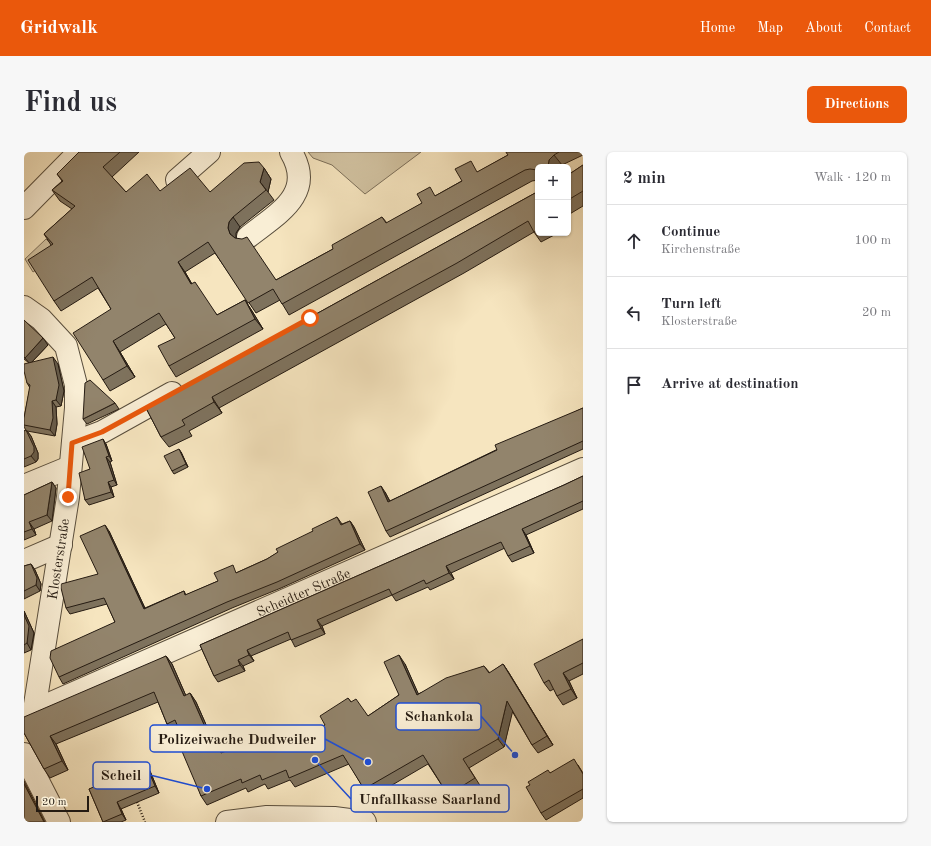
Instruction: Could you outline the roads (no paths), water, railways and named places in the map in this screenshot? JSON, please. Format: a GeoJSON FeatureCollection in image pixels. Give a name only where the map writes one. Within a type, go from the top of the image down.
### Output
{"type":"FeatureCollection","features":[{"type":"Feature","properties":{"kind":"street"},"geometry":{"type":"LineString","coordinates":[[24,208],[79,152]]}},
{"type":"Feature","properties":{"kind":"street"},"geometry":{"type":"LineString","coordinates":[[177,180],[210,152]]}},
{"type":"Feature","properties":{"kind":"street"},"geometry":{"type":"LineString","coordinates":[[248,237],[291,202],[298,190],[299,172],[291,152]]}},
{"type":"Feature","properties":{"kind":"street","name":"Klosterstraße"},"geometry":{"type":"LineString","coordinates":[[24,307],[41,319],[66,346],[76,385],[76,408],[62,545],[29,713]]}},
{"type":"Feature","properties":{"kind":"street"},"geometry":{"type":"LineString","coordinates":[[72,443],[102,432],[193,382]]}},
{"type":"Feature","properties":{"kind":"street"},"geometry":{"type":"LineString","coordinates":[[24,486],[70,466]]}},
{"type":"Feature","properties":{"kind":"street","name":"Scheidter Straße"},"geometry":{"type":"LineString","coordinates":[[29,713],[583,469]]}},
{"type":"Feature","properties":{"kind":"street"},"geometry":{"type":"LineString","coordinates":[[24,561],[62,545]]}},
{"type":"Feature","properties":{"kind":"street"},"geometry":{"type":"LineString","coordinates":[[24,754],[59,822]]}},
{"type":"Feature","properties":{"kind":"street"},"geometry":{"type":"LineString","coordinates":[[227,822],[267,817],[334,818],[365,822]]}},
{"type":"Feature","properties":{"kind":"place","name":"Schankola"},"geometry":{"type":"Point","coordinates":[515,755]}},
{"type":"Feature","properties":{"kind":"place","name":"Unfallkasse Saarland"},"geometry":{"type":"Point","coordinates":[315,760]}},
{"type":"Feature","properties":{"kind":"place","name":"Polizeiwache Dudweiler"},"geometry":{"type":"Point","coordinates":[368,762]}},
{"type":"Feature","properties":{"kind":"place","name":"Scheil"},"geometry":{"type":"Point","coordinates":[207,789]}}]}
